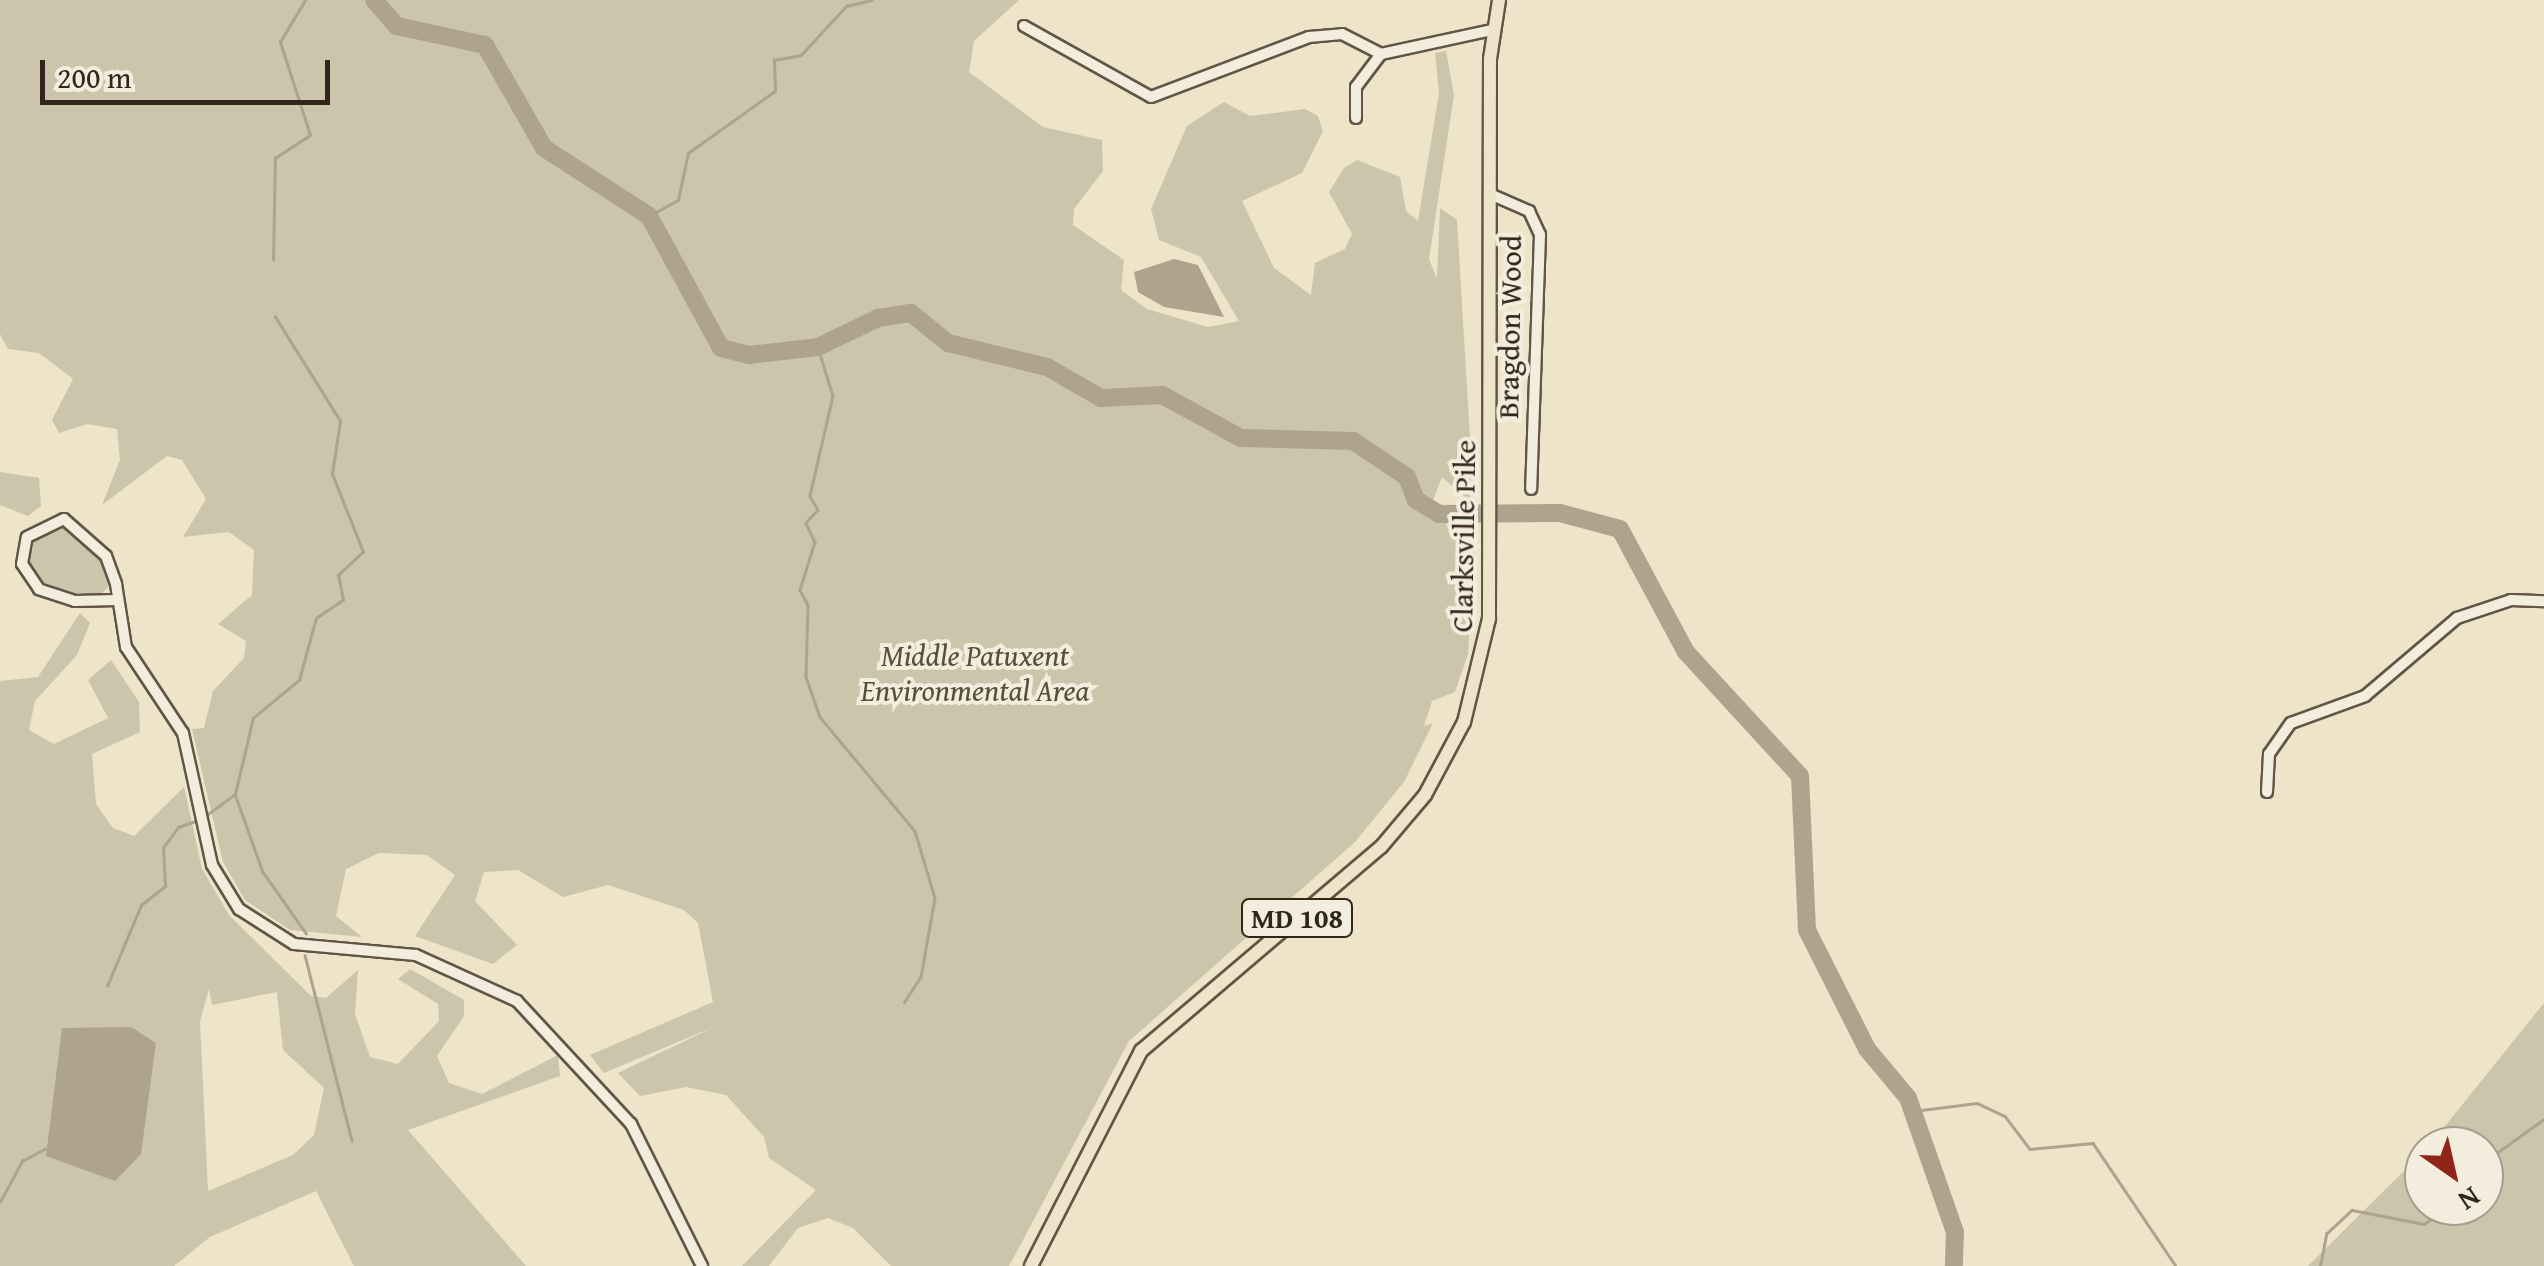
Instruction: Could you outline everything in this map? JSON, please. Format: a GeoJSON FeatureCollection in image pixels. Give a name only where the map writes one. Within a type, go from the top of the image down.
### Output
{"type":"FeatureCollection","features":[{"type":"Feature","properties":{"kind":"main road","name":"Clarksville Pike"},"geometry":{"type":"LineString","coordinates":[[1031,1266],[1157,1031],[1364,863],[1425,796],[1480,674],[1491,539],[1492,30],[1499,0]]}},
{"type":"Feature","properties":{"kind":"street"},"geometry":{"type":"LineString","coordinates":[[1024,26],[1151,98],[1309,36],[1342,34],[1382,54],[1492,30]]}},
{"type":"Feature","properties":{"kind":"street"},"geometry":{"type":"LineString","coordinates":[[1356,118],[1356,87],[1382,54]]}},
{"type":"Feature","properties":{"kind":"street","name":"Bragdon Wood"},"geometry":{"type":"LineString","coordinates":[[1490,194],[1529,212],[1540,235],[1531,489]]}},
{"type":"Feature","properties":{"kind":"street"},"geometry":{"type":"LineString","coordinates":[[117,600],[39,589],[22,564],[27,536],[54,519],[83,527],[106,556],[117,600],[133,664],[182,734],[205,839],[223,889],[262,929],[294,944],[438,960],[538,1017],[656,1162],[702,1266]]}},
{"type":"Feature","properties":{"kind":"street"},"geometry":{"type":"LineString","coordinates":[[2267,792],[2269,754],[2291,723],[2365,696],[2457,618],[2511,600],[2544,602]]}},
{"type":"Feature","properties":{"kind":"green space","name":"Middle Patuxent Environmental Area"},"geometry":{"type":"Polygon","coordinates":[[[0,0],[1019,0],[974,41],[969,72],[1043,127],[1102,140],[1103,171],[1074,209],[1073,225],[1124,260],[1121,290],[1147,309],[1208,327],[1239,321],[1201,257],[1159,240],[1151,209],[1187,126],[1224,102],[1250,116],[1305,109],[1318,116],[1323,131],[1302,173],[1242,201],[1274,268],[1311,295],[1315,263],[1345,249],[1352,234],[1329,192],[1344,168],[1357,160],[1400,177],[1406,211],[1418,221],[1439,93],[1435,53],[1446,51],[1454,95],[1429,259],[1437,279],[1440,208],[1457,220],[1474,505],[1442,477],[1429,511],[1475,533],[1468,654],[1455,692],[1432,701],[1424,726],[1433,723],[1404,782],[1355,842],[1129,1041],[1009,1266],[891,1266],[853,1228],[828,1218],[798,1228],[769,1266],[742,1266],[816,1190],[769,1158],[764,1137],[726,1095],[686,1087],[640,1096],[618,1073],[716,1026],[604,1073],[590,1055],[713,1002],[698,923],[684,910],[608,885],[563,897],[518,870],[484,872],[475,901],[517,945],[493,964],[415,936],[455,875],[427,855],[379,853],[346,869],[336,916],[362,937],[290,930],[245,900],[223,862],[192,729],[204,728],[213,691],[244,658],[246,641],[218,624],[252,595],[254,550],[229,532],[183,537],[206,499],[182,460],[167,456],[102,505],[120,460],[117,429],[87,424],[59,433],[52,420],[73,379],[39,353],[8,349],[0,334],[0,0]]]}},
{"type":"Feature","properties":{"kind":"green space"},"geometry":{"type":"Polygon","coordinates":[[[0,472],[39,478],[41,506],[28,516],[0,505],[0,472]]]}},
{"type":"Feature","properties":{"kind":"green space"},"geometry":{"type":"Polygon","coordinates":[[[53,525],[67,525],[102,557],[111,584],[98,597],[49,589],[27,563],[31,540],[53,525]]]}},
{"type":"Feature","properties":{"kind":"green space"},"geometry":{"type":"Polygon","coordinates":[[[80,613],[90,623],[77,655],[35,701],[29,730],[54,744],[108,718],[88,680],[111,660],[139,702],[140,732],[92,754],[96,804],[113,828],[134,836],[184,787],[202,869],[229,915],[311,996],[326,998],[358,970],[355,1014],[370,1057],[398,1064],[439,1021],[438,1004],[398,979],[410,969],[464,1000],[464,1016],[437,1056],[449,1083],[482,1094],[558,1055],[560,1076],[408,1130],[526,1266],[354,1266],[316,1191],[210,1237],[174,1266],[0,1266],[0,681],[38,677],[80,613]],[[209,989],[200,1021],[208,1191],[293,1155],[314,1135],[324,1088],[283,1050],[277,992],[212,1005],[209,989]]]}},
{"type":"Feature","properties":{"kind":"green space"},"geometry":{"type":"Polygon","coordinates":[[[2544,1003],[2544,1266],[2308,1266],[2404,1171],[2404,1226],[2504,1226],[2504,1126],[2445,1126],[2544,1003]]]}},
{"type":"Feature","properties":{"kind":"shaded area"},"geometry":{"type":"Polygon","coordinates":[[[1174,259],[1198,265],[1224,317],[1164,307],[1138,292],[1134,272],[1174,259]]]}},
{"type":"Feature","properties":{"kind":"shaded area"},"geometry":{"type":"Polygon","coordinates":[[[131,1027],[156,1043],[141,1154],[115,1181],[46,1156],[62,1028],[131,1027]]]}},
{"type":"Feature","properties":{"kind":"waterway"},"geometry":{"type":"LineString","coordinates":[[273,260],[275,158],[310,135],[280,42],[305,0]]}},
{"type":"Feature","properties":{"kind":"waterway"},"geometry":{"type":"LineString","coordinates":[[374,0],[397,26],[485,45],[544,148],[649,216],[721,348],[749,355],[818,347],[878,318],[911,313],[948,343],[1047,367],[1101,398],[1162,395],[1241,438],[1353,441],[1407,477],[1416,500],[1439,514],[1560,513],[1620,529],[1686,652],[1800,776],[1807,930],[1867,1049],[1908,1098],[1955,1232],[1954,1266]]}},
{"type":"Feature","properties":{"kind":"waterway"},"geometry":{"type":"LineString","coordinates":[[649,216],[678,200],[688,153],[775,91],[774,60],[801,55],[846,6],[871,0]]}},
{"type":"Feature","properties":{"kind":"waterway"},"geometry":{"type":"LineString","coordinates":[[205,816],[235,794],[253,718],[299,680],[316,618],[343,600],[338,575],[363,552],[332,474],[340,421],[275,317]]}},
{"type":"Feature","properties":{"kind":"waterway"},"geometry":{"type":"LineString","coordinates":[[818,347],[833,396],[810,496],[818,510],[806,523],[815,542],[800,590],[808,605],[806,677],[820,717],[915,831],[935,898],[921,977],[905,1002]]}},
{"type":"Feature","properties":{"kind":"waterway"},"geometry":{"type":"LineString","coordinates":[[235,794],[263,872],[306,933]]}},
{"type":"Feature","properties":{"kind":"waterway"},"geometry":{"type":"LineString","coordinates":[[107,986],[141,905],[165,886],[163,848],[178,827],[198,820]]}},
{"type":"Feature","properties":{"kind":"waterway"},"geometry":{"type":"LineString","coordinates":[[305,955],[352,1141]]}},
{"type":"Feature","properties":{"kind":"waterway"},"geometry":{"type":"LineString","coordinates":[[1913,1111],[1977,1103],[2005,1116],[2030,1149],[2093,1143],[2176,1266]]}},
{"type":"Feature","properties":{"kind":"waterway"},"geometry":{"type":"LineString","coordinates":[[2504,1148],[2544,1119]]}},
{"type":"Feature","properties":{"kind":"waterway"},"geometry":{"type":"LineString","coordinates":[[0,1202],[22,1161],[45,1149]]}},
{"type":"Feature","properties":{"kind":"waterway"},"geometry":{"type":"LineString","coordinates":[[2320,1266],[2326,1234],[2352,1210],[2404,1220]]}}]}
